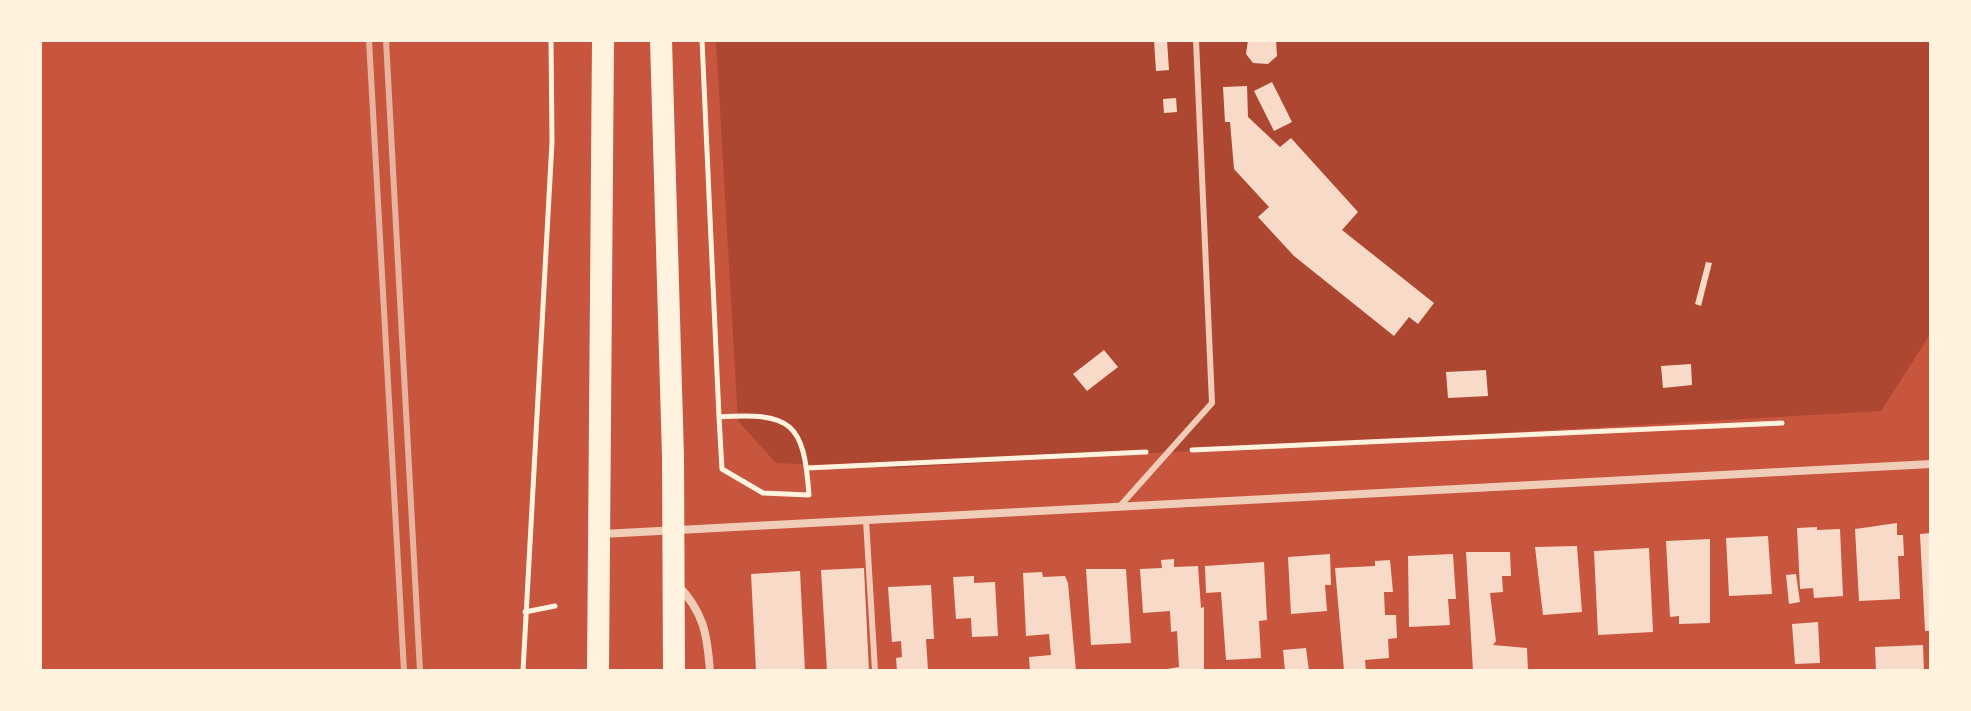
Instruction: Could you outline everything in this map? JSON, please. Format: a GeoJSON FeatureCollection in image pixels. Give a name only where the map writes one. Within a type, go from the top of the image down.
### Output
{"type":"FeatureCollection","features":[{"type":"Feature","properties":{"kind":"highway"},"geometry":{"type":"LineString","coordinates":[[595,666],[603,40]]}},
{"type":"Feature","properties":{"kind":"highway"},"geometry":{"type":"LineString","coordinates":[[661,40],[674,530],[674,671]]}},
{"type":"Feature","properties":{"kind":"street"},"geometry":{"type":"LineString","coordinates":[[597,534],[1931,464]]}},
{"type":"Feature","properties":{"kind":"street"},"geometry":{"type":"LineString","coordinates":[[674,581],[697,606],[707,641],[710,671]]}},
{"type":"Feature","properties":{"kind":"lane"},"geometry":{"type":"LineString","coordinates":[[1120,506],[1212,403],[1196,40]]}},
{"type":"Feature","properties":{"kind":"lane"},"geometry":{"type":"LineString","coordinates":[[866,520],[875,671]]}},
{"type":"Feature","properties":{"kind":"path"},"geometry":{"type":"LineString","coordinates":[[523,671],[552,142],[551,40]]}},
{"type":"Feature","properties":{"kind":"path"},"geometry":{"type":"LineString","coordinates":[[702,40],[719,417],[722,469],[741,483],[783,496],[809,495],[806,451],[797,433],[781,421],[757,414],[719,417]]}},
{"type":"Feature","properties":{"kind":"path"},"geometry":{"type":"LineString","coordinates":[[807,468],[1782,423]]}},
{"type":"Feature","properties":{"kind":"path"},"geometry":{"type":"LineString","coordinates":[[525,612],[555,606]]}},
{"type":"Feature","properties":{"kind":"shaded area"},"geometry":{"type":"Polygon","coordinates":[[[716,40],[1931,40],[1931,333],[1881,411],[897,468],[776,463],[738,421],[716,40]]]}},
{"type":"Feature","properties":{"kind":"building"},"geometry":{"type":"Polygon","coordinates":[[[1154,40],[1167,40],[1169,70],[1156,71],[1154,40]]]}},
{"type":"Feature","properties":{"kind":"building"},"geometry":{"type":"Polygon","coordinates":[[[1248,40],[1276,40],[1277,56],[1268,64],[1253,63],[1246,54],[1248,40]]]}},
{"type":"Feature","properties":{"kind":"building"},"geometry":{"type":"Polygon","coordinates":[[[1272,82],[1292,122],[1274,131],[1254,91],[1272,82]]]}},
{"type":"Feature","properties":{"kind":"building"},"geometry":{"type":"Polygon","coordinates":[[[1247,86],[1248,117],[1280,147],[1291,138],[1358,212],[1342,230],[1434,303],[1418,324],[1409,317],[1394,336],[1294,256],[1258,217],[1269,207],[1234,169],[1230,122],[1225,122],[1223,87],[1247,86]]]}},
{"type":"Feature","properties":{"kind":"building"},"geometry":{"type":"Polygon","coordinates":[[[1176,98],[1177,112],[1164,113],[1163,99],[1176,98]]]}},
{"type":"Feature","properties":{"kind":"building"},"geometry":{"type":"Polygon","coordinates":[[[1706,262],[1712,263],[1701,306],[1695,304],[1706,262]]]}},
{"type":"Feature","properties":{"kind":"building"},"geometry":{"type":"Polygon","coordinates":[[[1104,350],[1118,367],[1087,391],[1073,374],[1104,350]]]}},
{"type":"Feature","properties":{"kind":"building"},"geometry":{"type":"Polygon","coordinates":[[[1691,364],[1692,385],[1663,388],[1661,366],[1691,364]]]}},
{"type":"Feature","properties":{"kind":"building"},"geometry":{"type":"Polygon","coordinates":[[[1486,370],[1488,396],[1448,398],[1446,372],[1486,370]]]}},
{"type":"Feature","properties":{"kind":"building"},"geometry":{"type":"Polygon","coordinates":[[[1897,523],[1897,535],[1903,535],[1904,556],[1898,556],[1900,599],[1859,601],[1855,529],[1897,523]]]}},
{"type":"Feature","properties":{"kind":"building"},"geometry":{"type":"Polygon","coordinates":[[[1817,527],[1817,530],[1840,529],[1843,596],[1814,598],[1813,588],[1800,589],[1797,528],[1817,527]]]}},
{"type":"Feature","properties":{"kind":"building"},"geometry":{"type":"Polygon","coordinates":[[[1931,533],[1931,631],[1925,631],[1920,534],[1931,533]]]}},
{"type":"Feature","properties":{"kind":"building"},"geometry":{"type":"Polygon","coordinates":[[[1768,536],[1772,594],[1729,596],[1726,538],[1768,536]]]}},
{"type":"Feature","properties":{"kind":"building"},"geometry":{"type":"Polygon","coordinates":[[[1710,539],[1710,623],[1679,624],[1679,616],[1670,617],[1666,541],[1710,539]]]}},
{"type":"Feature","properties":{"kind":"building"},"geometry":{"type":"Polygon","coordinates":[[[1577,546],[1582,612],[1543,615],[1535,547],[1577,546]]]}},
{"type":"Feature","properties":{"kind":"building"},"geometry":{"type":"Polygon","coordinates":[[[1649,548],[1653,632],[1598,635],[1594,551],[1649,548]]]}},
{"type":"Feature","properties":{"kind":"building"},"geometry":{"type":"Polygon","coordinates":[[[1466,552],[1510,552],[1511,576],[1502,576],[1503,592],[1490,593],[1496,641],[1493,645],[1527,648],[1528,671],[1473,671],[1466,552]]]}},
{"type":"Feature","properties":{"kind":"building"},"geometry":{"type":"Polygon","coordinates":[[[1330,554],[1331,585],[1325,585],[1327,611],[1291,614],[1288,557],[1330,554]]]}},
{"type":"Feature","properties":{"kind":"building"},"geometry":{"type":"Polygon","coordinates":[[[1453,554],[1456,599],[1448,599],[1450,625],[1409,627],[1408,556],[1453,554]]]}},
{"type":"Feature","properties":{"kind":"building"},"geometry":{"type":"Polygon","coordinates":[[[1174,559],[1174,567],[1198,566],[1201,608],[1204,607],[1204,671],[1155,671],[1179,667],[1177,631],[1171,632],[1170,611],[1143,613],[1140,569],[1162,568],[1161,560],[1174,559]]]}},
{"type":"Feature","properties":{"kind":"building"},"geometry":{"type":"Polygon","coordinates":[[[1390,560],[1393,592],[1384,592],[1385,615],[1396,615],[1397,638],[1388,639],[1389,658],[1365,660],[1366,671],[1344,671],[1335,568],[1375,566],[1375,561],[1390,560]]]}},
{"type":"Feature","properties":{"kind":"building"},"geometry":{"type":"Polygon","coordinates":[[[1264,562],[1267,620],[1259,621],[1261,658],[1226,660],[1221,592],[1206,593],[1205,566],[1264,562]]]}},
{"type":"Feature","properties":{"kind":"building"},"geometry":{"type":"Polygon","coordinates":[[[864,568],[869,671],[827,671],[821,570],[864,568]]]}},
{"type":"Feature","properties":{"kind":"building"},"geometry":{"type":"Polygon","coordinates":[[[1086,569],[1126,569],[1131,643],[1091,645],[1086,569]]]}},
{"type":"Feature","properties":{"kind":"building"},"geometry":{"type":"Polygon","coordinates":[[[800,571],[805,671],[756,671],[751,574],[800,571]]]}},
{"type":"Feature","properties":{"kind":"building"},"geometry":{"type":"Polygon","coordinates":[[[1042,572],[1043,577],[1065,576],[1068,583],[1076,671],[1030,671],[1029,657],[1051,655],[1049,634],[1026,636],[1023,573],[1042,572]]]}},
{"type":"Feature","properties":{"kind":"building"},"geometry":{"type":"Polygon","coordinates":[[[1796,574],[1800,602],[1789,604],[1786,575],[1796,574]]]}},
{"type":"Feature","properties":{"kind":"building"},"geometry":{"type":"Polygon","coordinates":[[[974,576],[974,583],[995,582],[998,636],[972,637],[971,618],[956,619],[953,577],[974,576]]]}},
{"type":"Feature","properties":{"kind":"building"},"geometry":{"type":"Polygon","coordinates":[[[931,585],[934,639],[926,639],[928,671],[897,671],[896,658],[902,657],[901,641],[892,642],[888,587],[931,585]]]}},
{"type":"Feature","properties":{"kind":"building"},"geometry":{"type":"Polygon","coordinates":[[[1818,622],[1820,663],[1795,664],[1792,624],[1818,622]]]}},
{"type":"Feature","properties":{"kind":"building"},"geometry":{"type":"Polygon","coordinates":[[[1923,645],[1924,671],[1876,671],[1875,647],[1923,645]]]}},
{"type":"Feature","properties":{"kind":"building"},"geometry":{"type":"Polygon","coordinates":[[[1306,648],[1309,671],[1285,671],[1283,650],[1306,648]]]}},
{"type":"Feature","properties":{"kind":"railway"},"geometry":{"type":"LineString","coordinates":[[369,40],[404,671]]}},
{"type":"Feature","properties":{"kind":"railway"},"geometry":{"type":"LineString","coordinates":[[386,40],[420,671]]}}]}
